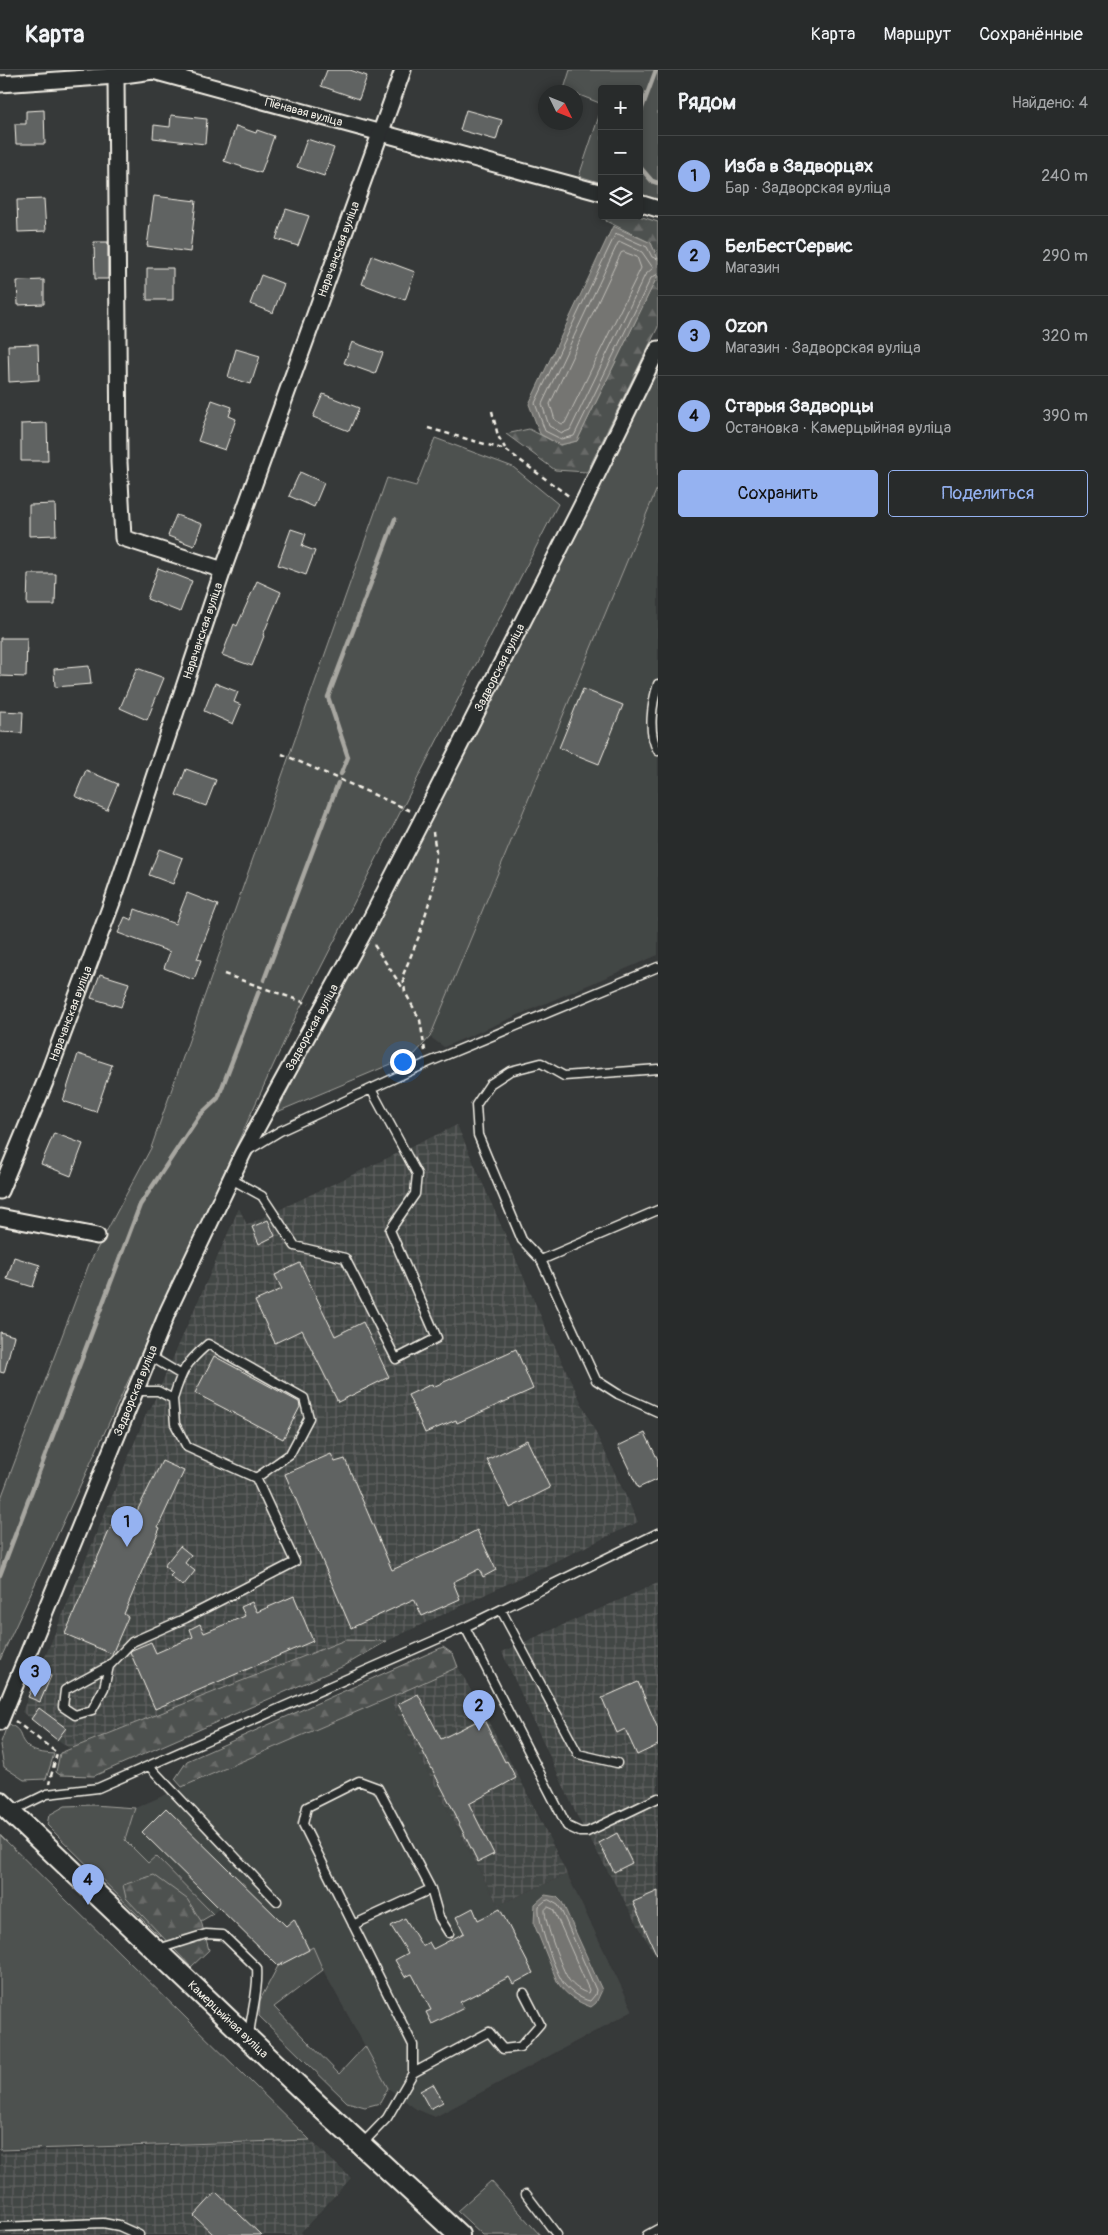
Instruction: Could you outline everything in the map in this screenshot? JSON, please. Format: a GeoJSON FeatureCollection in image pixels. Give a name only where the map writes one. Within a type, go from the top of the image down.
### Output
{"type":"FeatureCollection","features":[{"type":"Feature","properties":{"kind":"main road","name":"Камерцыйная вуліца"},"geometry":{"type":"LineString","coordinates":[[6,1806],[249,2039],[459,2235]]}},
{"type":"Feature","properties":{"kind":"street","name":"Нарачанская вуліца"},"geometry":{"type":"LineString","coordinates":[[0,1191],[44,1082],[114,897],[223,570],[403,70]]}},
{"type":"Feature","properties":{"kind":"street","name":"Піёнавая вуліца"},"geometry":{"type":"LineString","coordinates":[[0,84],[116,76],[153,71],[598,192]]}},
{"type":"Feature","properties":{"kind":"street"},"geometry":{"type":"LineString","coordinates":[[116,76],[119,462],[123,538],[223,570]]}},
{"type":"Feature","properties":{"kind":"street"},"geometry":{"type":"LineString","coordinates":[[643,205],[658,209]]}},
{"type":"Feature","properties":{"kind":"street","name":"Задворская вуліца"},"geometry":{"type":"LineString","coordinates":[[2,1717],[168,1311],[243,1153],[364,932],[582,505],[658,349]]}},
{"type":"Feature","properties":{"kind":"street"},"geometry":{"type":"LineString","coordinates":[[0,1217],[98,1236]]}},
{"type":"Feature","properties":{"kind":"lane"},"geometry":{"type":"LineString","coordinates":[[658,684],[652,720],[654,745],[658,751]]}},
{"type":"Feature","properties":{"kind":"lane"},"geometry":{"type":"LineString","coordinates":[[243,1153],[280,1131],[426,1063],[658,966]]}},
{"type":"Feature","properties":{"kind":"lane"},"geometry":{"type":"LineString","coordinates":[[658,1069],[564,1076],[542,1062],[510,1070],[490,1084],[476,1105],[478,1135],[522,1240],[541,1260],[596,1380],[618,1394],[658,1412]]}},
{"type":"Feature","properties":{"kind":"lane"},"geometry":{"type":"LineString","coordinates":[[231,1179],[262,1196],[295,1246],[345,1258],[396,1360],[437,1338],[390,1230],[415,1194],[418,1174],[371,1088]]}},
{"type":"Feature","properties":{"kind":"lane"},"geometry":{"type":"LineString","coordinates":[[541,1260],[658,1210]]}},
{"type":"Feature","properties":{"kind":"lane"},"geometry":{"type":"LineString","coordinates":[[109,1666],[104,1688],[92,1710],[75,1715],[63,1707],[65,1690],[109,1666],[132,1642],[186,1618],[295,1562],[256,1478],[187,1447],[175,1424],[173,1399],[180,1374],[187,1362],[208,1344],[304,1398],[309,1418],[290,1454],[256,1478]]}},
{"type":"Feature","properties":{"kind":"lane"},"geometry":{"type":"LineString","coordinates":[[150,1356],[180,1374]]}},
{"type":"Feature","properties":{"kind":"lane"},"geometry":{"type":"LineString","coordinates":[[136,1391],[158,1392],[173,1399]]}},
{"type":"Feature","properties":{"kind":"lane"},"geometry":{"type":"LineString","coordinates":[[6,1806],[46,1794],[98,1788],[465,1627],[658,1533]]}},
{"type":"Feature","properties":{"kind":"lane"},"geometry":{"type":"LineString","coordinates":[[501,1610],[578,1754],[617,1763]]}},
{"type":"Feature","properties":{"kind":"lane"},"geometry":{"type":"LineString","coordinates":[[465,1627],[566,1826],[580,1832],[587,1832],[658,1798]]}},
{"type":"Feature","properties":{"kind":"lane"},"geometry":{"type":"LineString","coordinates":[[149,1766],[277,1901]]}},
{"type":"Feature","properties":{"kind":"lane"},"geometry":{"type":"LineString","coordinates":[[362,2144],[387,2118],[413,2073],[413,2045],[303,1824],[307,1807],[359,1781],[378,1788],[431,1889],[439,1917],[449,1933]]}},
{"type":"Feature","properties":{"kind":"lane"},"geometry":{"type":"LineString","coordinates":[[353,1925],[431,1889]]}},
{"type":"Feature","properties":{"kind":"lane"},"geometry":{"type":"LineString","coordinates":[[156,1950],[206,1934],[223,1935],[257,1968],[258,1982],[250,2016],[249,2039]]}},
{"type":"Feature","properties":{"kind":"lane"},"geometry":{"type":"LineString","coordinates":[[413,2073],[489,2032],[503,2049],[520,2047],[540,2024],[524,1992]]}},
{"type":"Feature","properties":{"kind":"lane"},"geometry":{"type":"LineString","coordinates":[[526,2194],[557,2235]]}},
{"type":"Feature","properties":{"kind":"lane"},"geometry":{"type":"LineString","coordinates":[[0,2227],[103,2223],[119,2226],[140,2235]]}},
{"type":"Feature","properties":{"kind":"lane"},"geometry":{"type":"LineString","coordinates":[[647,2235],[658,2229]]}},
{"type":"Feature","properties":{"kind":"path"},"geometry":{"type":"LineString","coordinates":[[492,411],[498,436],[506,450]]}},
{"type":"Feature","properties":{"kind":"path"},"geometry":{"type":"LineString","coordinates":[[428,428],[492,444],[506,450],[582,505]]}},
{"type":"Feature","properties":{"kind":"path"},"geometry":{"type":"LineString","coordinates":[[282,754],[426,811],[436,852],[433,890],[419,936],[403,975],[405,992]]}},
{"type":"Feature","properties":{"kind":"path"},"geometry":{"type":"LineString","coordinates":[[364,932],[379,951],[420,1020],[426,1063]]}},
{"type":"Feature","properties":{"kind":"path"},"geometry":{"type":"LineString","coordinates":[[224,974],[322,1008]]}},
{"type":"Feature","properties":{"kind":"path"},"geometry":{"type":"LineString","coordinates":[[2,1717],[57,1752],[46,1794]]}},
{"type":"Feature","properties":{"kind":"shaded area"},"geometry":{"type":"Polygon","coordinates":[[[658,486],[658,955],[444,1047],[430,1037],[658,486]]]}},
{"type":"Feature","properties":{"kind":"shaded area"},"geometry":{"type":"Polygon","coordinates":[[[457,1125],[546,1328],[638,1522],[387,1641],[345,1640],[70,1749],[22,1712],[148,1410],[150,1410],[239,1208],[247,1225],[457,1125]]]}},
{"type":"Feature","properties":{"kind":"shaded area"},"geometry":{"type":"Polygon","coordinates":[[[658,1583],[658,1709],[656,1710],[658,1714],[658,1947],[652,1950],[578,1818],[502,1652],[658,1583]]]}},
{"type":"Feature","properties":{"kind":"shaded area"},"geometry":{"type":"Polygon","coordinates":[[[458,1667],[520,1779],[567,1874],[498,1905],[389,1698],[458,1667]]]}},
{"type":"Feature","properties":{"kind":"shaded area"},"geometry":{"type":"Polygon","coordinates":[[[389,1698],[498,1905],[567,1874],[633,2011],[435,2117],[416,2109],[388,2088],[323,1970],[313,1948],[278,1966],[219,1908],[213,1914],[157,1856],[148,1864],[125,1840],[135,1808],[389,1698]]]}},
{"type":"Feature","properties":{"kind":"shaded area"},"geometry":{"type":"Polygon","coordinates":[[[310,2140],[351,2178],[301,2232],[303,2235],[0,2235],[0,2153],[310,2140]]]}},
{"type":"Feature","properties":{"kind":"green space"},"geometry":{"type":"Polygon","coordinates":[[[570,70],[658,70],[658,199],[643,195],[643,85],[598,85],[598,102],[583,96],[583,85],[565,85],[570,70]]]}},
{"type":"Feature","properties":{"kind":"green space"},"geometry":{"type":"Polygon","coordinates":[[[598,119],[598,182],[579,176],[598,119]]]}},
{"type":"Feature","properties":{"kind":"green space"},"geometry":{"type":"Polygon","coordinates":[[[643,217],[658,222],[658,259],[651,243],[606,221],[643,220],[643,217]]]}},
{"type":"Feature","properties":{"kind":"green space"},"geometry":{"type":"Polygon","coordinates":[[[658,275],[658,327],[587,472],[555,470],[506,434],[529,429],[560,445],[577,441],[658,275]]]}},
{"type":"Feature","properties":{"kind":"green space"},"geometry":{"type":"Polygon","coordinates":[[[658,367],[658,486],[430,1037],[415,1054],[277,1112],[658,367]]]}},
{"type":"Feature","properties":{"kind":"green space"},"geometry":{"type":"Polygon","coordinates":[[[435,438],[513,467],[558,504],[295,1018],[0,1660],[0,1501],[89,1264],[151,1148],[387,478],[416,486],[435,438]]]}},
{"type":"Feature","properties":{"kind":"green space"},"geometry":{"type":"Polygon","coordinates":[[[345,1640],[387,1641],[344,1666],[94,1776],[60,1775],[56,1772],[60,1753],[345,1640]]]}},
{"type":"Feature","properties":{"kind":"green space"},"geometry":{"type":"Polygon","coordinates":[[[443,1647],[453,1654],[458,1667],[182,1787],[175,1779],[187,1761],[443,1647]]]}},
{"type":"Feature","properties":{"kind":"green space"},"geometry":{"type":"Polygon","coordinates":[[[8,1723],[18,1731],[28,1747],[38,1752],[54,1754],[46,1779],[24,1780],[4,1767],[0,1745],[8,1723]]]}},
{"type":"Feature","properties":{"kind":"green space"},"geometry":{"type":"Polygon","coordinates":[[[93,1805],[135,1808],[125,1840],[148,1863],[156,1856],[213,1914],[163,1937],[154,1931],[47,1825],[49,1815],[65,1806],[93,1805]]]}},
{"type":"Feature","properties":{"kind":"green space"},"geometry":{"type":"Polygon","coordinates":[[[0,1835],[310,2140],[0,2150],[0,1835]]]}},
{"type":"Feature","properties":{"kind":"green space"},"geometry":{"type":"Polygon","coordinates":[[[154,1875],[187,1899],[201,1921],[209,1950],[191,1967],[126,1898],[123,1885],[154,1875]]]}},
{"type":"Feature","properties":{"kind":"green space"},"geometry":{"type":"Polygon","coordinates":[[[313,1947],[323,1970],[274,2007],[339,2074],[365,2046],[388,2088],[380,2103],[365,2107],[347,2102],[259,2016],[260,2000],[278,1966],[313,1947]]]}},
{"type":"Feature","properties":{"kind":"green space"},"geometry":{"type":"Polygon","coordinates":[[[491,2181],[540,2235],[483,2235],[457,2211],[491,2181]]]}},
{"type":"Feature","properties":{"kind":"water"},"geometry":{"type":"Polygon","coordinates":[[[613,226],[651,243],[658,259],[658,275],[577,441],[560,445],[540,434],[529,404],[613,226]]]}},
{"type":"Feature","properties":{"kind":"water"},"geometry":{"type":"Polygon","coordinates":[[[545,1895],[557,1897],[562,1902],[602,1990],[596,2003],[591,2007],[571,1997],[557,1981],[534,1924],[535,1904],[545,1895]]]}},
{"type":"Feature","properties":{"kind":"building"},"geometry":{"type":"Polygon","coordinates":[[[327,70],[350,70],[367,76],[359,99],[321,86],[327,70]]]}},
{"type":"Feature","properties":{"kind":"building"},"geometry":{"type":"Polygon","coordinates":[[[44,110],[45,144],[16,144],[15,124],[26,124],[26,111],[44,110]]]}},
{"type":"Feature","properties":{"kind":"building"},"geometry":{"type":"Polygon","coordinates":[[[466,110],[502,120],[496,140],[460,130],[466,110]]]}},
{"type":"Feature","properties":{"kind":"building"},"geometry":{"type":"Polygon","coordinates":[[[171,115],[207,119],[205,144],[153,138],[154,125],[170,127],[171,115]]]}},
{"type":"Feature","properties":{"kind":"building"},"geometry":{"type":"Polygon","coordinates":[[[236,126],[256,133],[257,130],[274,136],[261,173],[224,161],[236,126]]]}},
{"type":"Feature","properties":{"kind":"building"},"geometry":{"type":"Polygon","coordinates":[[[307,139],[334,148],[324,176],[297,167],[307,139]]]}},
{"type":"Feature","properties":{"kind":"building"},"geometry":{"type":"Polygon","coordinates":[[[154,196],[196,201],[190,252],[147,246],[154,196]]]}},
{"type":"Feature","properties":{"kind":"building"},"geometry":{"type":"Polygon","coordinates":[[[44,199],[46,231],[18,232],[17,200],[44,199]]]}},
{"type":"Feature","properties":{"kind":"building"},"geometry":{"type":"Polygon","coordinates":[[[286,209],[309,216],[298,246],[276,239],[286,209]]]}},
{"type":"Feature","properties":{"kind":"building"},"geometry":{"type":"Polygon","coordinates":[[[94,242],[108,242],[108,279],[95,279],[94,242]]]}},
{"type":"Feature","properties":{"kind":"building"},"geometry":{"type":"Polygon","coordinates":[[[372,256],[415,272],[405,300],[362,284],[372,256]]]}},
{"type":"Feature","properties":{"kind":"building"},"geometry":{"type":"Polygon","coordinates":[[[147,268],[173,268],[173,300],[147,300],[147,268]]]}},
{"type":"Feature","properties":{"kind":"building"},"geometry":{"type":"Polygon","coordinates":[[[261,275],[284,284],[273,313],[250,304],[261,275]]]}},
{"type":"Feature","properties":{"kind":"building"},"geometry":{"type":"Polygon","coordinates":[[[44,280],[44,304],[18,305],[17,281],[44,280]]]}},
{"type":"Feature","properties":{"kind":"building"},"geometry":{"type":"Polygon","coordinates":[[[352,342],[383,353],[375,374],[344,363],[352,342]]]}},
{"type":"Feature","properties":{"kind":"building"},"geometry":{"type":"Polygon","coordinates":[[[38,344],[39,380],[9,382],[8,345],[38,344]]]}},
{"type":"Feature","properties":{"kind":"building"},"geometry":{"type":"Polygon","coordinates":[[[236,349],[260,356],[251,384],[228,377],[236,349]]]}},
{"type":"Feature","properties":{"kind":"building"},"geometry":{"type":"Polygon","coordinates":[[[323,394],[359,408],[349,431],[313,417],[323,394]]]}},
{"type":"Feature","properties":{"kind":"building"},"geometry":{"type":"Polygon","coordinates":[[[212,400],[232,407],[229,416],[236,419],[225,450],[198,441],[212,400]]]}},
{"type":"Feature","properties":{"kind":"building"},"geometry":{"type":"Polygon","coordinates":[[[47,423],[48,461],[21,461],[21,424],[47,423]]]}},
{"type":"Feature","properties":{"kind":"building"},"geometry":{"type":"Polygon","coordinates":[[[300,472],[324,483],[314,507],[289,496],[300,472]]]}},
{"type":"Feature","properties":{"kind":"building"},"geometry":{"type":"Polygon","coordinates":[[[55,504],[56,535],[29,536],[29,505],[55,504]]]}},
{"type":"Feature","properties":{"kind":"building"},"geometry":{"type":"Polygon","coordinates":[[[176,515],[202,524],[194,546],[168,536],[176,515]]]}},
{"type":"Feature","properties":{"kind":"building"},"geometry":{"type":"Polygon","coordinates":[[[291,529],[306,534],[302,546],[315,551],[306,575],[278,565],[291,529]]]}},
{"type":"Feature","properties":{"kind":"building"},"geometry":{"type":"Polygon","coordinates":[[[158,568],[192,581],[180,612],[147,599],[158,568]]]}},
{"type":"Feature","properties":{"kind":"building"},"geometry":{"type":"Polygon","coordinates":[[[28,574],[56,574],[55,605],[27,605],[28,574]]]}},
{"type":"Feature","properties":{"kind":"building"},"geometry":{"type":"Polygon","coordinates":[[[257,581],[281,592],[252,666],[222,655],[234,624],[237,626],[257,581]]]}},
{"type":"Feature","properties":{"kind":"building"},"geometry":{"type":"Polygon","coordinates":[[[0,638],[27,638],[26,677],[0,676],[0,638]]]}},
{"type":"Feature","properties":{"kind":"building"},"geometry":{"type":"Polygon","coordinates":[[[89,666],[91,684],[55,687],[54,669],[89,666]]]}},
{"type":"Feature","properties":{"kind":"building"},"geometry":{"type":"Polygon","coordinates":[[[137,668],[164,678],[147,720],[120,708],[137,668]]]}},
{"type":"Feature","properties":{"kind":"building"},"geometry":{"type":"Polygon","coordinates":[[[215,683],[238,692],[234,702],[241,705],[233,724],[204,711],[215,683]]]}},
{"type":"Feature","properties":{"kind":"building"},"geometry":{"type":"Polygon","coordinates":[[[583,689],[623,705],[599,764],[559,748],[583,689]]]}},
{"type":"Feature","properties":{"kind":"building"},"geometry":{"type":"Polygon","coordinates":[[[0,711],[23,712],[22,733],[0,732],[0,711]]]}},
{"type":"Feature","properties":{"kind":"building"},"geometry":{"type":"Polygon","coordinates":[[[186,769],[216,780],[206,806],[176,795],[186,769]]]}},
{"type":"Feature","properties":{"kind":"building"},"geometry":{"type":"Polygon","coordinates":[[[86,770],[118,784],[107,810],[75,796],[86,770]]]}},
{"type":"Feature","properties":{"kind":"building"},"geometry":{"type":"Polygon","coordinates":[[[159,849],[183,858],[173,884],[149,875],[159,849]]]}},
{"type":"Feature","properties":{"kind":"building"},"geometry":{"type":"Polygon","coordinates":[[[187,893],[218,905],[197,959],[201,960],[194,980],[164,968],[170,952],[118,933],[125,917],[132,920],[135,909],[175,924],[187,893]]]}},
{"type":"Feature","properties":{"kind":"building"},"geometry":{"type":"Polygon","coordinates":[[[100,974],[129,983],[121,1007],[91,998],[100,974]]]}},
{"type":"Feature","properties":{"kind":"building"},"geometry":{"type":"Polygon","coordinates":[[[78,1054],[112,1065],[96,1112],[63,1101],[78,1054]]]}},
{"type":"Feature","properties":{"kind":"building"},"geometry":{"type":"Polygon","coordinates":[[[54,1133],[83,1144],[71,1176],[41,1164],[54,1133]]]}},
{"type":"Feature","properties":{"kind":"building"},"geometry":{"type":"Polygon","coordinates":[[[268,1220],[275,1236],[259,1244],[252,1227],[268,1220]]]}},
{"type":"Feature","properties":{"kind":"building"},"geometry":{"type":"Polygon","coordinates":[[[14,1257],[40,1265],[33,1287],[7,1279],[14,1257]]]}},
{"type":"Feature","properties":{"kind":"building"},"geometry":{"type":"Polygon","coordinates":[[[300,1263],[335,1336],[363,1322],[389,1377],[338,1402],[302,1330],[275,1343],[255,1301],[282,1289],[275,1275],[300,1263]]]}},
{"type":"Feature","properties":{"kind":"building"},"geometry":{"type":"Polygon","coordinates":[[[0,1332],[14,1336],[4,1373],[0,1372],[0,1332]]]}},
{"type":"Feature","properties":{"kind":"building"},"geometry":{"type":"Polygon","coordinates":[[[516,1349],[533,1389],[457,1423],[456,1420],[425,1433],[408,1395],[432,1384],[433,1387],[516,1349]]]}},
{"type":"Feature","properties":{"kind":"building"},"geometry":{"type":"Polygon","coordinates":[[[214,1356],[299,1402],[300,1407],[283,1439],[195,1393],[214,1356]]]}},
{"type":"Feature","properties":{"kind":"building"},"geometry":{"type":"Polygon","coordinates":[[[645,1433],[658,1460],[658,1479],[638,1488],[618,1446],[645,1433]]]}},
{"type":"Feature","properties":{"kind":"building"},"geometry":{"type":"Polygon","coordinates":[[[527,1440],[550,1488],[510,1508],[487,1460],[527,1440]]]}},
{"type":"Feature","properties":{"kind":"building"},"geometry":{"type":"Polygon","coordinates":[[[331,1454],[335,1462],[345,1459],[392,1570],[477,1530],[496,1570],[483,1577],[479,1569],[453,1582],[460,1599],[422,1616],[414,1599],[351,1628],[285,1474],[331,1454]]]}},
{"type":"Feature","properties":{"kind":"building"},"geometry":{"type":"Polygon","coordinates":[[[162,1461],[184,1471],[158,1527],[160,1528],[124,1614],[128,1617],[112,1654],[65,1634],[118,1510],[134,1517],[162,1461]]]}},
{"type":"Feature","properties":{"kind":"building"},"geometry":{"type":"Polygon","coordinates":[[[180,1546],[191,1555],[185,1563],[195,1571],[183,1586],[170,1576],[173,1573],[164,1566],[180,1546]]]}},
{"type":"Feature","properties":{"kind":"building"},"geometry":{"type":"Polygon","coordinates":[[[294,1596],[313,1641],[155,1709],[130,1652],[132,1650],[151,1642],[156,1653],[193,1637],[190,1629],[200,1624],[204,1633],[245,1616],[241,1607],[252,1602],[257,1612],[294,1596]]]}},
{"type":"Feature","properties":{"kind":"building"},"geometry":{"type":"Polygon","coordinates":[[[39,1671],[51,1676],[40,1702],[28,1697],[39,1671]]]}},
{"type":"Feature","properties":{"kind":"building"},"geometry":{"type":"Polygon","coordinates":[[[638,1682],[658,1729],[658,1745],[637,1755],[625,1729],[617,1733],[602,1698],[638,1682]]]}},
{"type":"Feature","properties":{"kind":"building"},"geometry":{"type":"Polygon","coordinates":[[[418,1694],[441,1739],[483,1718],[505,1762],[507,1761],[516,1778],[469,1804],[494,1854],[478,1862],[457,1817],[398,1704],[418,1694]]]}},
{"type":"Feature","properties":{"kind":"building"},"geometry":{"type":"Polygon","coordinates":[[[39,1708],[66,1728],[57,1740],[31,1719],[39,1708]]]}},
{"type":"Feature","properties":{"kind":"building"},"geometry":{"type":"Polygon","coordinates":[[[166,1808],[286,1926],[294,1919],[309,1950],[278,1966],[142,1832],[166,1808]]]}},
{"type":"Feature","properties":{"kind":"building"},"geometry":{"type":"Polygon","coordinates":[[[617,1833],[632,1863],[614,1872],[599,1843],[617,1833]]]}},
{"type":"Feature","properties":{"kind":"building"},"geometry":{"type":"Polygon","coordinates":[[[658,1891],[658,1958],[633,1902],[658,1891]]]}},
{"type":"Feature","properties":{"kind":"building"},"geometry":{"type":"Polygon","coordinates":[[[473,1908],[478,1920],[500,1909],[533,1973],[513,1984],[509,1977],[460,2002],[464,2008],[432,2024],[426,2012],[431,2010],[412,1974],[405,1977],[395,1960],[408,1953],[391,1926],[405,1918],[422,1946],[429,1942],[433,1949],[464,1933],[456,1917],[473,1908]]]}},
{"type":"Feature","properties":{"kind":"building"},"geometry":{"type":"Polygon","coordinates":[[[433,2084],[443,2102],[430,2109],[420,2091],[433,2084]]]}},
{"type":"Feature","properties":{"kind":"building"},"geometry":{"type":"Polygon","coordinates":[[[216,2192],[261,2235],[214,2235],[194,2216],[216,2192]]]}},
{"type":"Feature","properties":{"kind":"waterway"},"geometry":{"type":"LineString","coordinates":[[643,105],[656,70]]}},
{"type":"Feature","properties":{"kind":"waterway"},"geometry":{"type":"LineString","coordinates":[[643,171],[652,181],[658,183]]}},
{"type":"Feature","properties":{"kind":"waterway"},"geometry":{"type":"LineString","coordinates":[[341,774],[348,757],[328,697],[395,519]]}},
{"type":"Feature","properties":{"kind":"waterway"},"geometry":{"type":"LineString","coordinates":[[264,980],[338,783]]}},
{"type":"Feature","properties":{"kind":"waterway"},"geometry":{"type":"LineString","coordinates":[[0,1575],[140,1205],[199,1116],[218,1098],[259,991]]}},
{"type":"Feature","properties":{"kind":"place","name":"Изба в Задворцах"},"geometry":{"type":"Point","coordinates":[127,1547]}},
{"type":"Feature","properties":{"kind":"place","name":"Ozon"},"geometry":{"type":"Point","coordinates":[35,1697]}},
{"type":"Feature","properties":{"kind":"place","name":"БелБестСервис"},"geometry":{"type":"Point","coordinates":[479,1731]}},
{"type":"Feature","properties":{"kind":"place","name":"Старыя Задворцы"},"geometry":{"type":"Point","coordinates":[88,1905]}}]}
